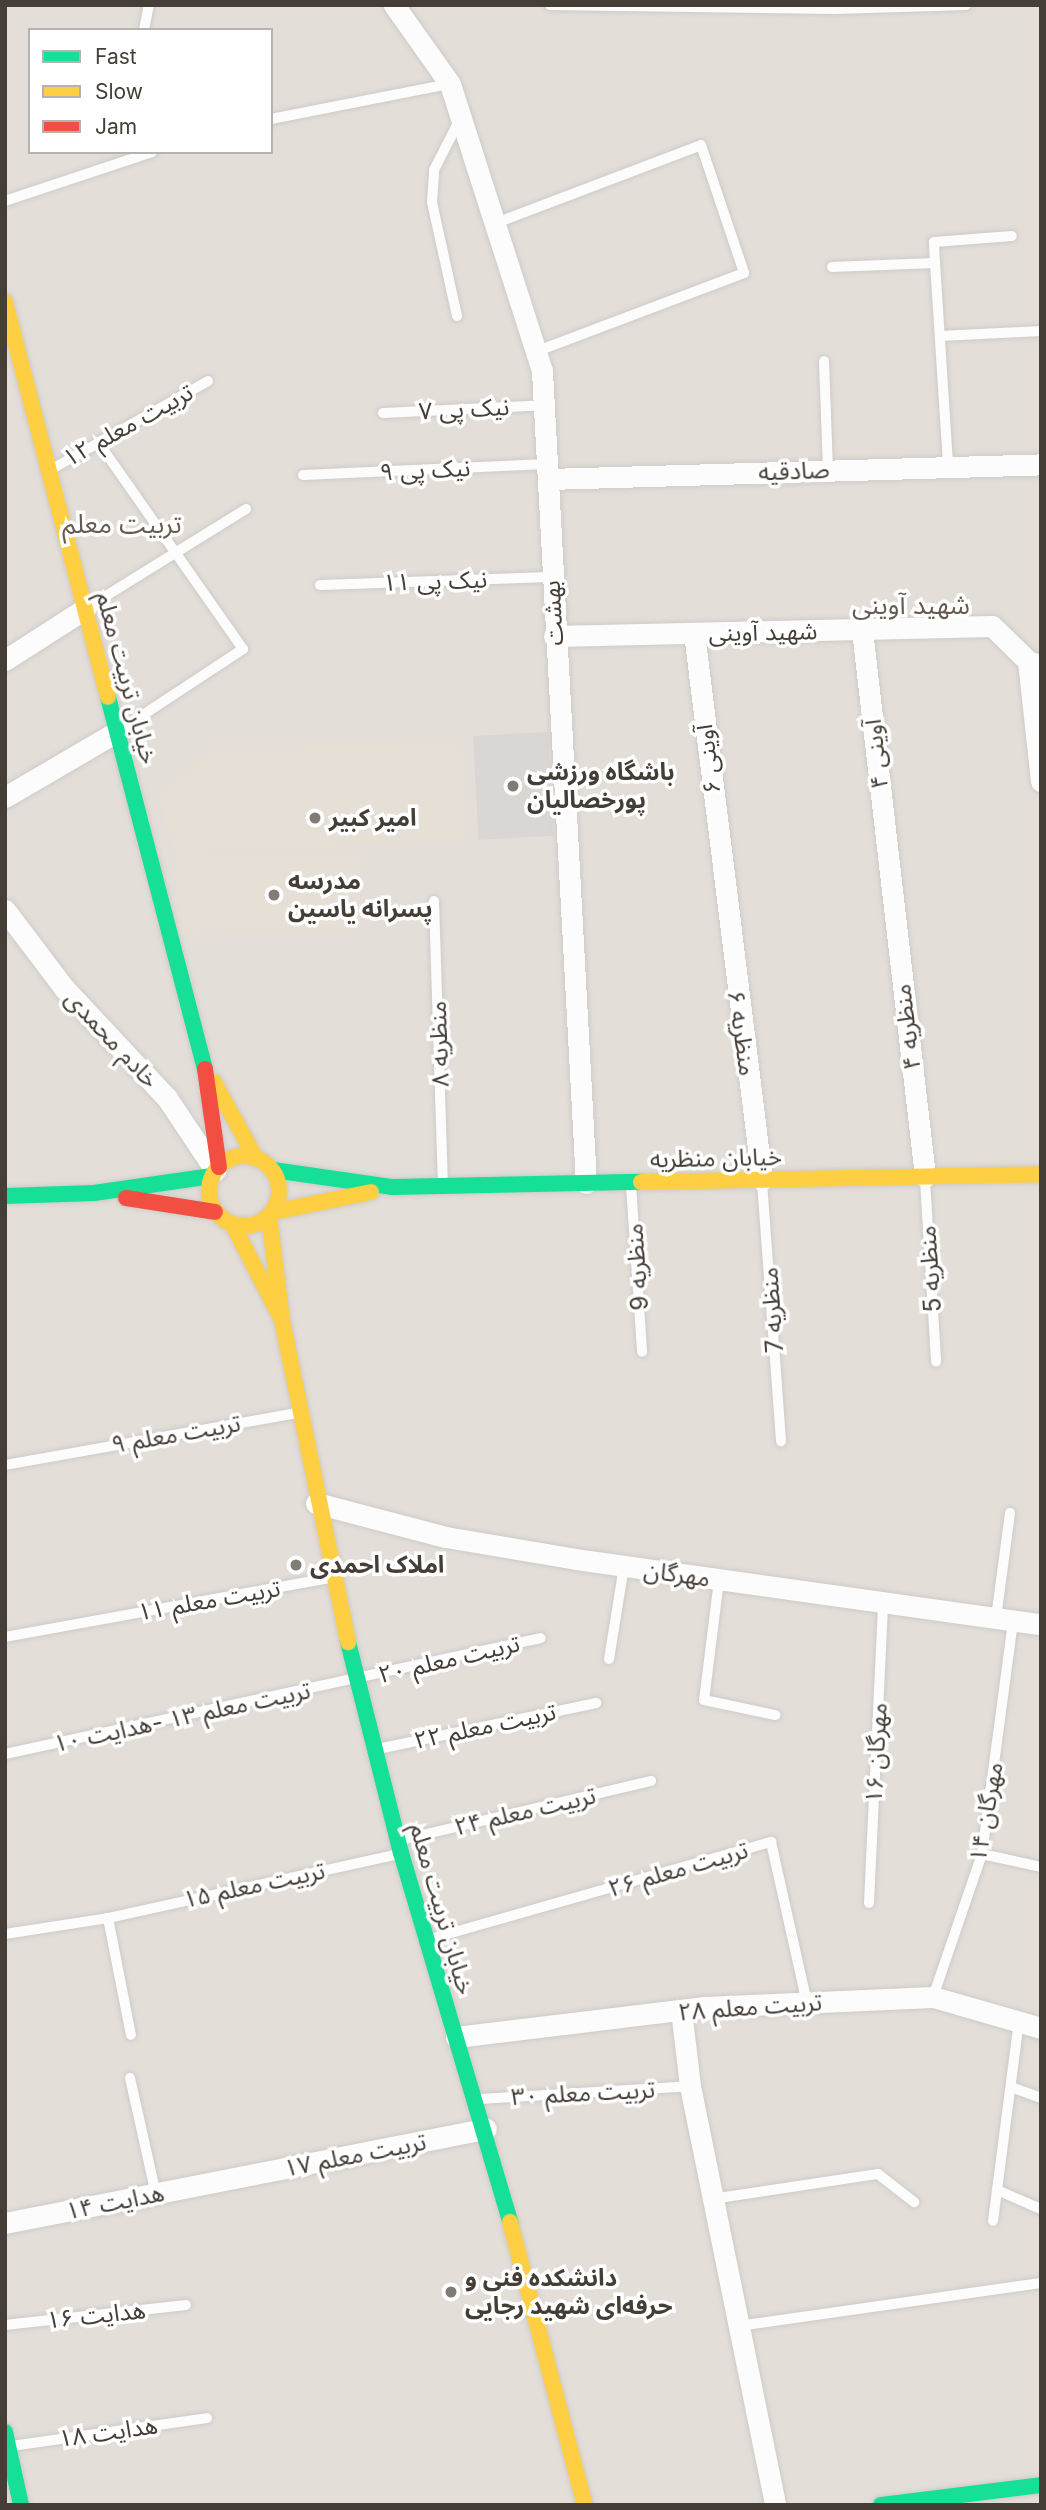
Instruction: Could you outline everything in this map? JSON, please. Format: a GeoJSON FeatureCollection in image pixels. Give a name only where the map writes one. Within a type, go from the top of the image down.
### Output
{"type":"FeatureCollection","features":[{"type":"Feature","properties":{"kind":"main road","name":"خیابان تربیت معلم"},"geometry":{"type":"LineString","coordinates":[[5,302],[14,375],[48,470],[205,1066]]}},
{"type":"Feature","properties":{"kind":"main road"},"geometry":{"type":"LineString","coordinates":[[205,1066],[255,1157],[273,1170],[393,1187]]}},
{"type":"Feature","properties":{"kind":"main road"},"geometry":{"type":"LineString","coordinates":[[205,1066],[215,1171],[208,1191],[215,1212]]}},
{"type":"Feature","properties":{"kind":"main road"},"geometry":{"type":"LineString","coordinates":[[5,1196],[94,1193],[215,1171],[233,1157],[255,1157]]}},
{"type":"Feature","properties":{"kind":"main road"},"geometry":{"type":"LineString","coordinates":[[273,1170],[280,1191],[271,1214],[282,1320]]}},
{"type":"Feature","properties":{"kind":"main road","name":"خیابان منظریه"},"geometry":{"type":"LineString","coordinates":[[393,1187],[1041,1174]]}},
{"type":"Feature","properties":{"kind":"main road"},"geometry":{"type":"LineString","coordinates":[[233,1225],[255,1225],[271,1214],[393,1187]]}},
{"type":"Feature","properties":{"kind":"main road"},"geometry":{"type":"LineString","coordinates":[[94,1193],[215,1212],[233,1225],[282,1320]]}},
{"type":"Feature","properties":{"kind":"main road","name":"خیابان تربیت معلم"},"geometry":{"type":"LineString","coordinates":[[282,1320],[332,1578],[399,1847],[486,2129],[584,2505]]}},
{"type":"Feature","properties":{"kind":"main road"},"geometry":{"type":"LineString","coordinates":[[7,2439],[21,2505]]}},
{"type":"Feature","properties":{"kind":"main road"},"geometry":{"type":"LineString","coordinates":[[881,2505],[1041,2485]]}},
{"type":"Feature","properties":{"kind":"street","name":"بهشت"},"geometry":{"type":"LineString","coordinates":[[394,5],[436,60],[450,84],[538,351],[548,471],[554,636],[586,1183]]}},
{"type":"Feature","properties":{"kind":"street","name":"صادقیه"},"geometry":{"type":"LineString","coordinates":[[548,471],[828,470],[1041,464]]}},
{"type":"Feature","properties":{"kind":"street"},"geometry":{"type":"LineString","coordinates":[[5,660],[86,608]]}},
{"type":"Feature","properties":{"kind":"street","name":"شهید آوینی"},"geometry":{"type":"LineString","coordinates":[[554,636],[992,626],[1034,664]]}},
{"type":"Feature","properties":{"kind":"street","name":"آوینی ۴"},"geometry":{"type":"LineString","coordinates":[[862,630],[889,879]]}},
{"type":"Feature","properties":{"kind":"street","name":"آوینی ۶"},"geometry":{"type":"LineString","coordinates":[[694,633],[723,885]]}},
{"type":"Feature","properties":{"kind":"street"},"geometry":{"type":"LineString","coordinates":[[1034,664],[1041,782]]}},
{"type":"Feature","properties":{"kind":"street"},"geometry":{"type":"LineString","coordinates":[[5,797],[118,731]]}},
{"type":"Feature","properties":{"kind":"street","name":"منظریه ۴"},"geometry":{"type":"LineString","coordinates":[[889,879],[925,1176]]}},
{"type":"Feature","properties":{"kind":"street","name":"منظریه ۶"},"geometry":{"type":"LineString","coordinates":[[723,885],[762,1180]]}},
{"type":"Feature","properties":{"kind":"street","name":"خادم محمدی"},"geometry":{"type":"LineString","coordinates":[[5,910],[64,988],[167,1098],[215,1171]]}},
{"type":"Feature","properties":{"kind":"street","name":"مهرگان"},"geometry":{"type":"LineString","coordinates":[[316,1503],[446,1537],[624,1566],[1041,1625]]}},
{"type":"Feature","properties":{"kind":"street","name":"تربیت معلم ۲۸"},"geometry":{"type":"LineString","coordinates":[[456,2037],[681,2010],[933,1997],[1041,2028]]}},
{"type":"Feature","properties":{"kind":"street"},"geometry":{"type":"LineString","coordinates":[[681,2010],[690,2086],[775,2505]]}},
{"type":"Feature","properties":{"kind":"street","name":"تربیت معلم ۱۷"},"geometry":{"type":"LineString","coordinates":[[224,2181],[486,2129]]}},
{"type":"Feature","properties":{"kind":"street","name":"هدایت ۱۴"},"geometry":{"type":"LineString","coordinates":[[5,2223],[224,2181]]}},
{"type":"Feature","properties":{"kind":"lane"},"geometry":{"type":"LineString","coordinates":[[144,28],[149,5]]}},
{"type":"Feature","properties":{"kind":"lane"},"geometry":{"type":"LineString","coordinates":[[550,5],[966,5]]}},
{"type":"Feature","properties":{"kind":"lane"},"geometry":{"type":"LineString","coordinates":[[273,119],[450,84]]}},
{"type":"Feature","properties":{"kind":"lane"},"geometry":{"type":"LineString","coordinates":[[457,316],[432,202],[434,170],[461,116]]}},
{"type":"Feature","properties":{"kind":"lane"},"geometry":{"type":"LineString","coordinates":[[496,223],[701,145],[744,273],[538,351]]}},
{"type":"Feature","properties":{"kind":"lane"},"geometry":{"type":"LineString","coordinates":[[5,201],[146,154]]}},
{"type":"Feature","properties":{"kind":"lane"},"geometry":{"type":"LineString","coordinates":[[948,466],[934,242],[1012,236]]}},
{"type":"Feature","properties":{"kind":"lane"},"geometry":{"type":"LineString","coordinates":[[832,267],[935,263]]}},
{"type":"Feature","properties":{"kind":"lane"},"geometry":{"type":"LineString","coordinates":[[940,336],[1041,331]]}},
{"type":"Feature","properties":{"kind":"lane"},"geometry":{"type":"LineString","coordinates":[[824,361],[828,470]]}},
{"type":"Feature","properties":{"kind":"lane","name":"تربیت معلم ۱۲"},"geometry":{"type":"LineString","coordinates":[[48,470],[208,381]]}},
{"type":"Feature","properties":{"kind":"lane","name":"نیک پی ۷"},"geometry":{"type":"LineString","coordinates":[[383,413],[544,405]]}},
{"type":"Feature","properties":{"kind":"lane"},"geometry":{"type":"LineString","coordinates":[[98,442],[243,649],[118,731]]}},
{"type":"Feature","properties":{"kind":"lane","name":"نیک پی ۹"},"geometry":{"type":"LineString","coordinates":[[303,475],[548,471]]}},
{"type":"Feature","properties":{"kind":"lane"},"geometry":{"type":"LineString","coordinates":[[86,608],[246,509]]}},
{"type":"Feature","properties":{"kind":"lane","name":"نیک پی ۱۱"},"geometry":{"type":"LineString","coordinates":[[320,584],[551,577]]}},
{"type":"Feature","properties":{"kind":"lane","name":"منظریه ۸"},"geometry":{"type":"LineString","coordinates":[[434,901],[443,1186]]}},
{"type":"Feature","properties":{"kind":"lane","name":"منظریه 5"},"geometry":{"type":"LineString","coordinates":[[925,1176],[936,1362]]}},
{"type":"Feature","properties":{"kind":"lane","name":"منظریه 7"},"geometry":{"type":"LineString","coordinates":[[762,1180],[781,1441]]}},
{"type":"Feature","properties":{"kind":"lane","name":"منظریه 9"},"geometry":{"type":"LineString","coordinates":[[631,1182],[642,1352]]}},
{"type":"Feature","properties":{"kind":"lane","name":"تربیت معلم ۹"},"geometry":{"type":"LineString","coordinates":[[5,1465],[298,1412]]}},
{"type":"Feature","properties":{"kind":"lane","name":"مهرگان ۱۴"},"geometry":{"type":"LineString","coordinates":[[933,1997],[982,1854],[1005,1620],[1010,1513]]}},
{"type":"Feature","properties":{"kind":"lane"},"geometry":{"type":"LineString","coordinates":[[610,1659],[624,1566]]}},
{"type":"Feature","properties":{"kind":"lane","name":"تربیت معلم ۱۱"},"geometry":{"type":"LineString","coordinates":[[5,1637],[332,1578]]}},
{"type":"Feature","properties":{"kind":"lane"},"geometry":{"type":"LineString","coordinates":[[719,1580],[704,1700],[775,1715]]}},
{"type":"Feature","properties":{"kind":"lane","name":"مهرگان ۱۶"},"geometry":{"type":"LineString","coordinates":[[869,1903],[883,1602]]}},
{"type":"Feature","properties":{"kind":"lane","name":"تربیت معلم ۲۰"},"geometry":{"type":"LineString","coordinates":[[358,1680],[541,1639]]}},
{"type":"Feature","properties":{"kind":"lane","name":"تربیت معلم ۱۳ -هدایت ۱۰"},"geometry":{"type":"LineString","coordinates":[[5,1754],[358,1680]]}},
{"type":"Feature","properties":{"kind":"lane","name":"تربیت معلم ۲۲"},"geometry":{"type":"LineString","coordinates":[[375,1750],[596,1703]]}},
{"type":"Feature","properties":{"kind":"lane","name":"تربیت معلم ۲۴"},"geometry":{"type":"LineString","coordinates":[[399,1847],[651,1781]]}},
{"type":"Feature","properties":{"kind":"lane","name":"تربیت معلم ۲۶"},"geometry":{"type":"LineString","coordinates":[[427,1939],[771,1842],[807,2003]]}},
{"type":"Feature","properties":{"kind":"lane","name":"تربیت معلم ۱۵"},"geometry":{"type":"LineString","coordinates":[[5,1934],[108,1917],[399,1847]]}},
{"type":"Feature","properties":{"kind":"lane"},"geometry":{"type":"LineString","coordinates":[[982,1854],[1041,1867]]}},
{"type":"Feature","properties":{"kind":"lane"},"geometry":{"type":"LineString","coordinates":[[108,1917],[131,2035]]}},
{"type":"Feature","properties":{"kind":"lane"},"geometry":{"type":"LineString","coordinates":[[993,2221],[1019,2022]]}},
{"type":"Feature","properties":{"kind":"lane"},"geometry":{"type":"LineString","coordinates":[[130,2078],[156,2194]]}},
{"type":"Feature","properties":{"kind":"lane","name":"تربیت معلم ۳۰"},"geometry":{"type":"LineString","coordinates":[[477,2099],[690,2086]]}},
{"type":"Feature","properties":{"kind":"lane"},"geometry":{"type":"LineString","coordinates":[[1011,2087],[1041,2098]]}},
{"type":"Feature","properties":{"kind":"lane"},"geometry":{"type":"LineString","coordinates":[[712,2199],[878,2174],[914,2202]]}},
{"type":"Feature","properties":{"kind":"lane"},"geometry":{"type":"LineString","coordinates":[[997,2189],[1041,2209]]}},
{"type":"Feature","properties":{"kind":"lane"},"geometry":{"type":"LineString","coordinates":[[738,2326],[1041,2283]]}},
{"type":"Feature","properties":{"kind":"lane","name":"هدایت ۱۶"},"geometry":{"type":"LineString","coordinates":[[5,2325],[186,2305]]}},
{"type":"Feature","properties":{"kind":"lane","name":"هدایت ۱۸"},"geometry":{"type":"LineString","coordinates":[[7,2439],[208,2418]]}},
{"type":"Feature","properties":{"kind":"shaded area"},"geometry":{"type":"Polygon","coordinates":[[[5,5],[1041,5],[1041,2505],[5,2505],[5,5]]]}},
{"type":"Feature","properties":{"kind":"shaded area","name":"امیر کبیر"},"geometry":{"type":"Polygon","coordinates":[[[462,737],[466,841],[175,854],[157,794],[213,750],[462,737]]]}},
{"type":"Feature","properties":{"kind":"shaded area","name":"مدرسه پسرانه یاسین"},"geometry":{"type":"Polygon","coordinates":[[[359,851],[360,932],[177,935],[176,854],[359,851]]]}},
{"type":"Feature","properties":{"kind":"building","name":"باشگاه ورزشی پورخصالیان"},"geometry":{"type":"Polygon","coordinates":[[[548,732],[553,836],[479,840],[473,736],[548,732]]]}},
{"type":"Feature","properties":{"kind":"traffic: fast"},"geometry":{"type":"LineString","coordinates":[[108,697],[205,1069]]}},
{"type":"Feature","properties":{"kind":"traffic: fast"},"geometry":{"type":"LineString","coordinates":[[273,1170],[393,1187],[641,1182]]}},
{"type":"Feature","properties":{"kind":"traffic: fast"},"geometry":{"type":"LineString","coordinates":[[5,1196],[94,1193],[212,1176]]}},
{"type":"Feature","properties":{"kind":"traffic: fast"},"geometry":{"type":"LineString","coordinates":[[348,1642],[401,1853],[510,2222]]}},
{"type":"Feature","properties":{"kind":"traffic: fast"},"geometry":{"type":"LineString","coordinates":[[5,2432],[21,2505]]}},
{"type":"Feature","properties":{"kind":"traffic: fast"},"geometry":{"type":"LineString","coordinates":[[881,2505],[1041,2485]]}},
{"type":"Feature","properties":{"kind":"traffic: slow"},"geometry":{"type":"LineString","coordinates":[[5,302],[108,697]]}},
{"type":"Feature","properties":{"kind":"traffic: slow"},"geometry":{"type":"LineString","coordinates":[[214,1082],[255,1157]]}},
{"type":"Feature","properties":{"kind":"traffic: slow"},"geometry":{"type":"LineString","coordinates":[[251,1156],[264,1162],[273,1171],[277,1177],[279,1191],[277,1205],[269,1216],[258,1224],[237,1226],[219,1216],[211,1205],[209,1184],[219,1166],[230,1158],[251,1156]]}},
{"type":"Feature","properties":{"kind":"traffic: slow"},"geometry":{"type":"LineString","coordinates":[[641,1182],[1041,1174]]}},
{"type":"Feature","properties":{"kind":"traffic: slow"},"geometry":{"type":"LineString","coordinates":[[273,1212],[371,1192]]}},
{"type":"Feature","properties":{"kind":"traffic: slow"},"geometry":{"type":"LineString","coordinates":[[233,1225],[282,1320],[269,1216]]}},
{"type":"Feature","properties":{"kind":"traffic: slow"},"geometry":{"type":"LineString","coordinates":[[282,1320],[348,1642]]}},
{"type":"Feature","properties":{"kind":"traffic: slow"},"geometry":{"type":"LineString","coordinates":[[510,2222],[585,2505]]}},
{"type":"Feature","properties":{"kind":"traffic: jam"},"geometry":{"type":"LineString","coordinates":[[205,1069],[219,1167]]}},
{"type":"Feature","properties":{"kind":"traffic: jam"},"geometry":{"type":"LineString","coordinates":[[126,1198],[215,1212]]}},
{"type":"Feature","properties":{"kind":"place","name":"باشگاه ورزشی پورخصالیان"},"geometry":{"type":"Point","coordinates":[513,786]}},
{"type":"Feature","properties":{"kind":"place","name":"امیر کبیر"},"geometry":{"type":"Point","coordinates":[315,818]}},
{"type":"Feature","properties":{"kind":"place","name":"مدرسه پسرانه یاسین"},"geometry":{"type":"Point","coordinates":[274,895]}},
{"type":"Feature","properties":{"kind":"place","name":"املاک احمدی"},"geometry":{"type":"Point","coordinates":[296,1565]}},
{"type":"Feature","properties":{"kind":"place","name":"دانشکده فنی و حرفه‌ای شهید رجایی"},"geometry":{"type":"Point","coordinates":[451,2292]}},
{"type":"Feature","properties":{"kind":"district","name":"تربیت معلم"},"geometry":{"type":"Point","coordinates":[122,524]}},
{"type":"Feature","properties":{"kind":"district","name":"شهید آوینی"},"geometry":{"type":"Point","coordinates":[911,605]}}]}
